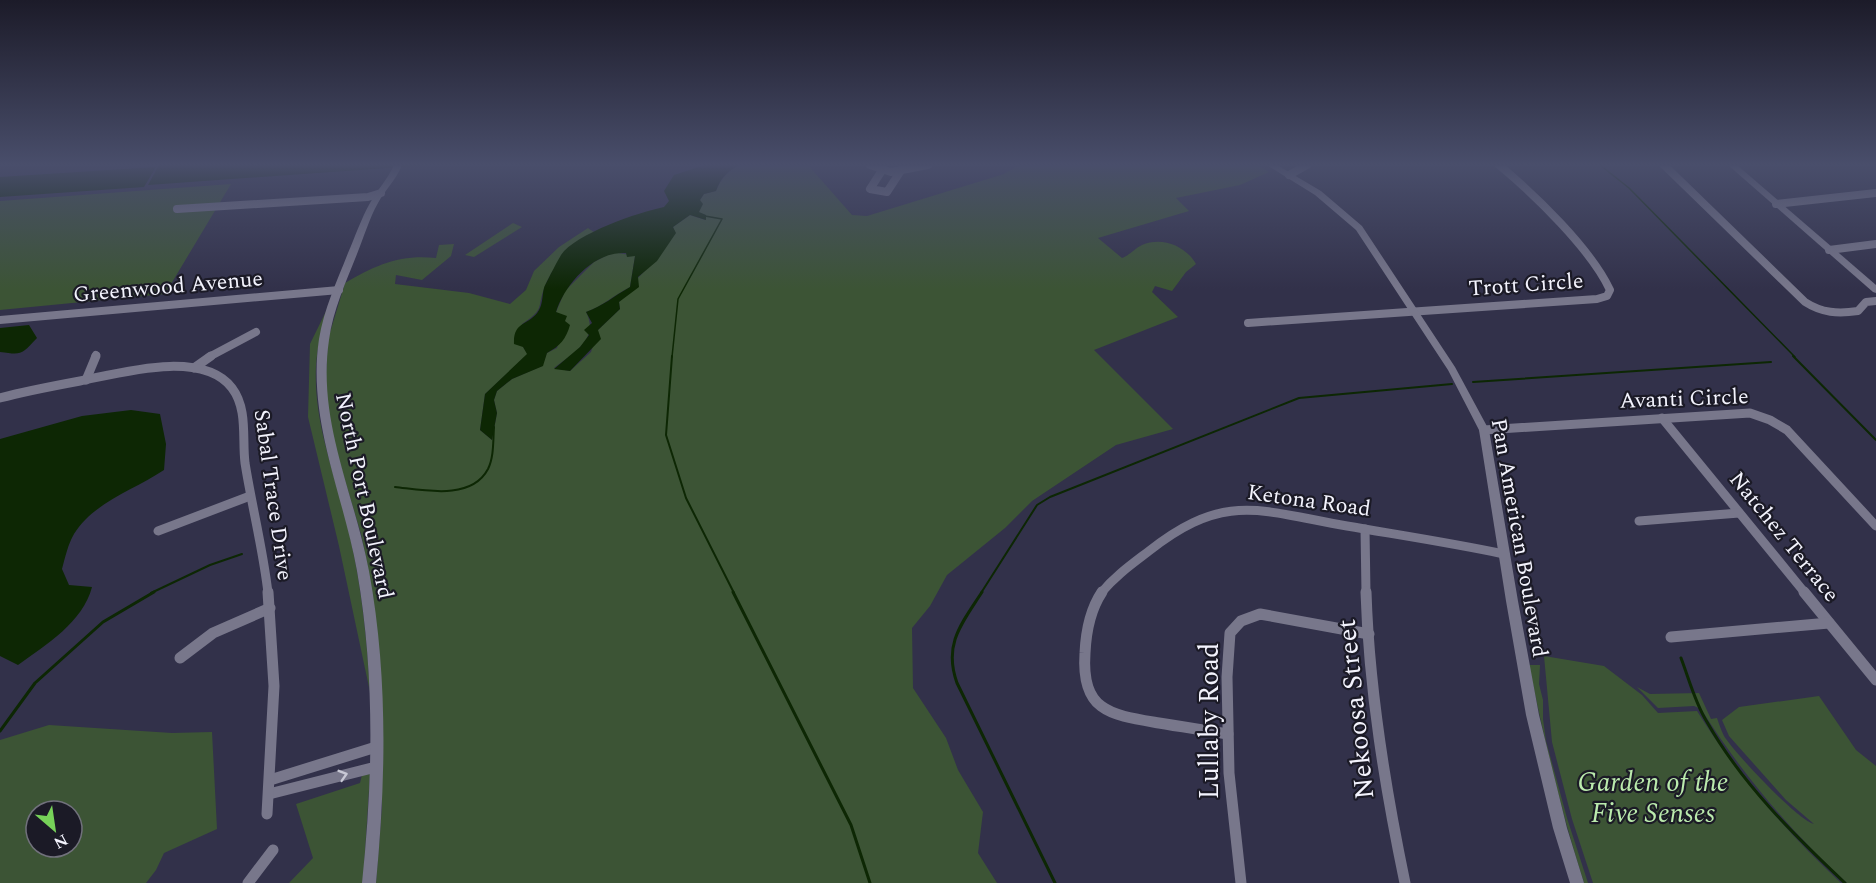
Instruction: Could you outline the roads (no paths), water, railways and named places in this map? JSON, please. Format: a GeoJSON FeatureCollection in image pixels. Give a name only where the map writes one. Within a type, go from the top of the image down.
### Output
{"type":"FeatureCollection","features":[{"type":"Feature","properties":{"kind":"street"},"geometry":{"type":"LineString","coordinates":[[177,209],[221,206]]}},
{"type":"Feature","properties":{"kind":"street","name":"North Port Boulevard"},"geometry":{"type":"LineString","coordinates":[[369,883],[375,815],[376,747],[375,681],[367,597],[356,536],[327,435],[321,390],[324,339],[339,290],[373,206]]}},
{"type":"Feature","properties":{"kind":"street","name":"Pan American Boulevard"},"geometry":{"type":"LineString","coordinates":[[1334,206],[1359,228],[1415,311],[1460,381],[1484,429],[1540,752],[1577,883]]}},
{"type":"Feature","properties":{"kind":"street","name":"Trott Circle"},"geometry":{"type":"LineString","coordinates":[[1415,311],[1597,299],[1609,293],[1610,285],[1543,206]]}},
{"type":"Feature","properties":{"kind":"street"},"geometry":{"type":"LineString","coordinates":[[1708,206],[1805,302],[1818,311],[1835,314],[1850,313],[1858,311],[1866,302],[1876,301]]}},
{"type":"Feature","properties":{"kind":"street"},"geometry":{"type":"LineString","coordinates":[[1785,206],[1834,249],[1876,290]]}},
{"type":"Feature","properties":{"kind":"street"},"geometry":{"type":"LineString","coordinates":[[1834,249],[1876,244]]}},
{"type":"Feature","properties":{"kind":"street"},"geometry":{"type":"LineString","coordinates":[[1834,249],[1876,281]]}},
{"type":"Feature","properties":{"kind":"street","name":"Greenwood Avenue"},"geometry":{"type":"LineString","coordinates":[[0,320],[339,290]]}},
{"type":"Feature","properties":{"kind":"street"},"geometry":{"type":"LineString","coordinates":[[1248,323],[1415,311]]}},
{"type":"Feature","properties":{"kind":"street"},"geometry":{"type":"LineString","coordinates":[[194,369],[208,357],[256,332]]}},
{"type":"Feature","properties":{"kind":"street"},"geometry":{"type":"LineString","coordinates":[[86,380],[96,355]]}},
{"type":"Feature","properties":{"kind":"street","name":"Sabal Trace Drive"},"geometry":{"type":"LineString","coordinates":[[0,398],[148,369],[194,369],[224,380],[238,396],[250,496],[266,572],[270,608],[274,709],[267,814]]}},
{"type":"Feature","properties":{"kind":"street","name":"Avanti Circle"},"geometry":{"type":"LineString","coordinates":[[1484,429],[1745,412],[1770,420],[1796,440],[1876,526]]}},
{"type":"Feature","properties":{"kind":"street","name":"Natchez Terrace"},"geometry":{"type":"LineString","coordinates":[[1662,418],[1876,680]]}},
{"type":"Feature","properties":{"kind":"street"},"geometry":{"type":"LineString","coordinates":[[158,531],[250,496]]}},
{"type":"Feature","properties":{"kind":"street","name":"Ketona Road"},"geometry":{"type":"LineString","coordinates":[[1228,734],[1123,718],[1098,704],[1086,688],[1083,677],[1090,615],[1099,596],[1117,575],[1179,528],[1196,519],[1216,513],[1262,510],[1504,554]]}},
{"type":"Feature","properties":{"kind":"street"},"geometry":{"type":"LineString","coordinates":[[1639,521],[1739,513]]}},
{"type":"Feature","properties":{"kind":"street","name":"Nekoosa Street"},"geometry":{"type":"LineString","coordinates":[[1365,529],[1371,675],[1381,758],[1405,883]]}},
{"type":"Feature","properties":{"kind":"street"},"geometry":{"type":"LineString","coordinates":[[180,658],[213,633],[270,608]]}},
{"type":"Feature","properties":{"kind":"street","name":"Lullaby Road"},"geometry":{"type":"LineString","coordinates":[[1240,883],[1229,773],[1228,640],[1230,633],[1240,621],[1260,614],[1369,634]]}},
{"type":"Feature","properties":{"kind":"street"},"geometry":{"type":"LineString","coordinates":[[1671,637],[1829,623]]}},
{"type":"Feature","properties":{"kind":"street"},"geometry":{"type":"LineString","coordinates":[[270,780],[376,747]]}},
{"type":"Feature","properties":{"kind":"street"},"geometry":{"type":"LineString","coordinates":[[269,794],[376,767]]}},
{"type":"Feature","properties":{"kind":"street"},"geometry":{"type":"LineString","coordinates":[[309,768],[309,784]]}},
{"type":"Feature","properties":{"kind":"street"},"geometry":{"type":"LineString","coordinates":[[248,883],[273,850]]}},
{"type":"Feature","properties":{"kind":"waterway"},"geometry":{"type":"LineString","coordinates":[[1647,206],[1795,357]]}},
{"type":"Feature","properties":{"kind":"waterway"},"geometry":{"type":"LineString","coordinates":[[672,357],[678,299],[722,219],[705,216]]}},
{"type":"Feature","properties":{"kind":"waterway"},"geometry":{"type":"LineString","coordinates":[[672,356],[666,435],[686,498],[734,593]]}},
{"type":"Feature","properties":{"kind":"waterway"},"geometry":{"type":"LineString","coordinates":[[1793,356],[1876,440]]}},
{"type":"Feature","properties":{"kind":"waterway"},"geometry":{"type":"LineString","coordinates":[[1473,382],[1771,362]]}},
{"type":"Feature","properties":{"kind":"waterway"},"geometry":{"type":"LineString","coordinates":[[981,593],[1037,505],[1050,497],[1299,398],[1452,384]]}},
{"type":"Feature","properties":{"kind":"waterway"},"geometry":{"type":"LineString","coordinates":[[395,487],[446,491],[470,486],[488,469],[493,449],[494,427]]}},
{"type":"Feature","properties":{"kind":"waterway"},"geometry":{"type":"LineString","coordinates":[[151,593],[210,565],[242,554]]}},
{"type":"Feature","properties":{"kind":"waterway"},"geometry":{"type":"LineString","coordinates":[[0,731],[35,683],[103,622],[154,592]]}},
{"type":"Feature","properties":{"kind":"waterway"},"geometry":{"type":"LineString","coordinates":[[733,592],[851,825],[870,883]]}},
{"type":"Feature","properties":{"kind":"waterway"},"geometry":{"type":"LineString","coordinates":[[982,592],[962,624],[953,645],[953,669],[957,683],[1055,883]]}},
{"type":"Feature","properties":{"kind":"waterway"},"geometry":{"type":"LineString","coordinates":[[1681,658],[1703,715],[1736,767],[1770,808],[1845,883]]}},
{"type":"Feature","properties":{"kind":"park label","name":"Garden of the Five Senses"},"geometry":{"type":"Point","coordinates":[1653,798]}}]}
